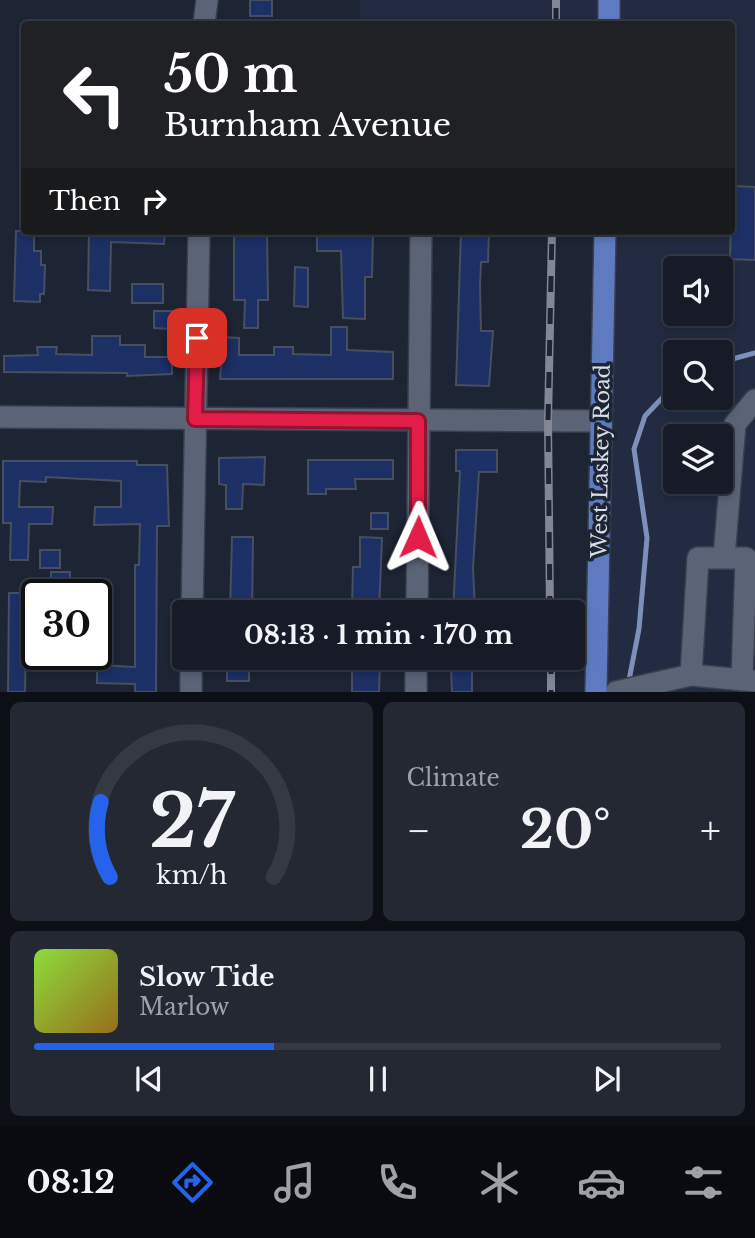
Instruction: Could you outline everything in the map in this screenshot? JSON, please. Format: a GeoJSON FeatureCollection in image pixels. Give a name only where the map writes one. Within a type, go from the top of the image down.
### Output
{"type":"FeatureCollection","features":[{"type":"Feature","properties":{"kind":"main road"},"geometry":{"type":"LineString","coordinates":[[609,0],[609,21]]}},
{"type":"Feature","properties":{"kind":"main road","name":"West Laskey Road"},"geometry":{"type":"LineString","coordinates":[[596,692],[605,235]]}},
{"type":"Feature","properties":{"kind":"street"},"geometry":{"type":"LineString","coordinates":[[205,21],[207,0]]}},
{"type":"Feature","properties":{"kind":"street"},"geometry":{"type":"LineString","coordinates":[[192,600],[199,235]]}},
{"type":"Feature","properties":{"kind":"street"},"geometry":{"type":"LineString","coordinates":[[417,600],[421,235]]}},
{"type":"Feature","properties":{"kind":"street"},"geometry":{"type":"LineString","coordinates":[[724,557],[735,424],[755,400]]}},
{"type":"Feature","properties":{"kind":"street"},"geometry":{"type":"LineString","coordinates":[[0,417],[601,421]]}},
{"type":"Feature","properties":{"kind":"street"},"geometry":{"type":"LineString","coordinates":[[616,692],[691,675],[749,680],[746,558],[698,558],[691,675]]}},
{"type":"Feature","properties":{"kind":"street"},"geometry":{"type":"LineString","coordinates":[[191,670],[191,692]]}},
{"type":"Feature","properties":{"kind":"street"},"geometry":{"type":"LineString","coordinates":[[416,670],[416,692]]}},
{"type":"Feature","properties":{"kind":"shaded area"},"geometry":{"type":"Polygon","coordinates":[[[360,0],[755,0],[755,692],[596,692],[605,235],[735,235],[735,21],[359,21],[360,0]]]}},
{"type":"Feature","properties":{"kind":"building"},"geometry":{"type":"Polygon","coordinates":[[[250,0],[272,0],[272,16],[250,16],[250,0]]]}},
{"type":"Feature","properties":{"kind":"building"},"geometry":{"type":"Polygon","coordinates":[[[735,186],[755,187],[755,260],[733,259],[733,256],[730,256],[731,235],[735,235],[735,186]]]}},
{"type":"Feature","properties":{"kind":"building"},"geometry":{"type":"Polygon","coordinates":[[[16,231],[21,231],[21,235],[34,235],[34,251],[41,251],[41,265],[45,265],[44,294],[40,294],[40,302],[14,301],[16,231]]]}},
{"type":"Feature","properties":{"kind":"building"},"geometry":{"type":"Polygon","coordinates":[[[89,235],[165,235],[164,244],[111,242],[110,291],[88,290],[89,235]]]}},
{"type":"Feature","properties":{"kind":"building"},"geometry":{"type":"Polygon","coordinates":[[[234,235],[267,235],[268,300],[258,300],[258,328],[244,328],[245,300],[234,300],[234,235]]]}},
{"type":"Feature","properties":{"kind":"building"},"geometry":{"type":"Polygon","coordinates":[[[317,235],[373,235],[372,277],[365,277],[365,319],[343,318],[341,251],[317,251],[317,235]]]}},
{"type":"Feature","properties":{"kind":"building"},"geometry":{"type":"Polygon","coordinates":[[[461,235],[489,235],[488,262],[481,262],[480,286],[481,331],[493,331],[489,386],[456,385],[461,235]]]}},
{"type":"Feature","properties":{"kind":"building"},"geometry":{"type":"Polygon","coordinates":[[[295,267],[308,268],[308,307],[294,306],[295,267]]]}},
{"type":"Feature","properties":{"kind":"building"},"geometry":{"type":"Polygon","coordinates":[[[132,284],[163,284],[163,303],[132,303],[132,284]]]}},
{"type":"Feature","properties":{"kind":"building"},"geometry":{"type":"Polygon","coordinates":[[[154,311],[172,311],[171,329],[154,328],[154,311]]]}},
{"type":"Feature","properties":{"kind":"building"},"geometry":{"type":"Polygon","coordinates":[[[331,327],[347,327],[347,350],[393,352],[393,379],[220,379],[223,337],[239,338],[239,355],[274,355],[274,347],[293,347],[293,354],[331,355],[331,327]]]}},
{"type":"Feature","properties":{"kind":"building"},"geometry":{"type":"Polygon","coordinates":[[[92,336],[120,336],[120,345],[145,345],[145,357],[172,357],[172,374],[127,376],[127,373],[4,372],[4,356],[38,355],[37,347],[57,347],[56,354],[92,355],[92,336]]]}},
{"type":"Feature","properties":{"kind":"building"},"geometry":{"type":"Polygon","coordinates":[[[456,450],[497,450],[497,472],[479,472],[473,568],[474,600],[454,600],[460,471],[456,471],[456,450]]]}},
{"type":"Feature","properties":{"kind":"building"},"geometry":{"type":"Polygon","coordinates":[[[265,457],[264,485],[243,484],[242,509],[226,509],[226,485],[219,484],[219,458],[265,457]]]}},
{"type":"Feature","properties":{"kind":"building"},"geometry":{"type":"Polygon","coordinates":[[[308,460],[393,460],[393,479],[355,479],[356,489],[326,489],[326,494],[308,494],[308,460]]]}},
{"type":"Feature","properties":{"kind":"building"},"geometry":{"type":"Polygon","coordinates":[[[3,461],[137,461],[137,465],[167,465],[169,526],[157,526],[156,692],[135,692],[135,684],[97,683],[97,670],[112,670],[112,666],[135,667],[135,565],[139,565],[140,524],[94,525],[95,507],[121,507],[121,481],[46,477],[46,482],[20,481],[19,507],[53,507],[52,524],[29,524],[28,560],[10,560],[11,523],[3,523],[3,461]]]}},
{"type":"Feature","properties":{"kind":"building"},"geometry":{"type":"Polygon","coordinates":[[[371,513],[388,513],[388,529],[371,529],[371,513]]]}},
{"type":"Feature","properties":{"kind":"building"},"geometry":{"type":"Polygon","coordinates":[[[232,537],[253,537],[252,600],[230,600],[232,537]]]}},
{"type":"Feature","properties":{"kind":"building"},"geometry":{"type":"Polygon","coordinates":[[[360,537],[382,538],[379,600],[352,600],[353,567],[360,567],[360,537]]]}},
{"type":"Feature","properties":{"kind":"building"},"geometry":{"type":"Polygon","coordinates":[[[40,550],[60,550],[60,568],[40,568],[40,550]]]}},
{"type":"Feature","properties":{"kind":"building"},"geometry":{"type":"Polygon","coordinates":[[[51,572],[70,572],[70,579],[51,579],[51,572]]]}},
{"type":"Feature","properties":{"kind":"building"},"geometry":{"type":"Polygon","coordinates":[[[9,593],[21,593],[21,670],[25,670],[25,692],[8,692],[9,593]]]}},
{"type":"Feature","properties":{"kind":"building"},"geometry":{"type":"Polygon","coordinates":[[[227,670],[249,670],[249,681],[227,681],[227,670]]]}},
{"type":"Feature","properties":{"kind":"building"},"geometry":{"type":"Polygon","coordinates":[[[352,670],[380,670],[379,692],[352,692],[352,670]]]}},
{"type":"Feature","properties":{"kind":"building"},"geometry":{"type":"Polygon","coordinates":[[[451,670],[472,670],[472,692],[452,692],[451,670]]]}},
{"type":"Feature","properties":{"kind":"waterway"},"geometry":{"type":"LineString","coordinates":[[733,359],[755,353]]}},
{"type":"Feature","properties":{"kind":"waterway"},"geometry":{"type":"LineString","coordinates":[[629,680],[639,629],[647,538],[634,449],[645,416],[663,397]]}},
{"type":"Feature","properties":{"kind":"railway"},"geometry":{"type":"LineString","coordinates":[[556,0],[556,21]]}},
{"type":"Feature","properties":{"kind":"railway"},"geometry":{"type":"LineString","coordinates":[[550,600],[548,421],[552,235]]}},
{"type":"Feature","properties":{"kind":"railway"},"geometry":{"type":"LineString","coordinates":[[551,670],[551,692]]}},
{"type":"Feature","properties":{"kind":"route"},"geometry":{"type":"LineString","coordinates":[[197,338],[195,419],[418,421],[418,537]]}}]}
